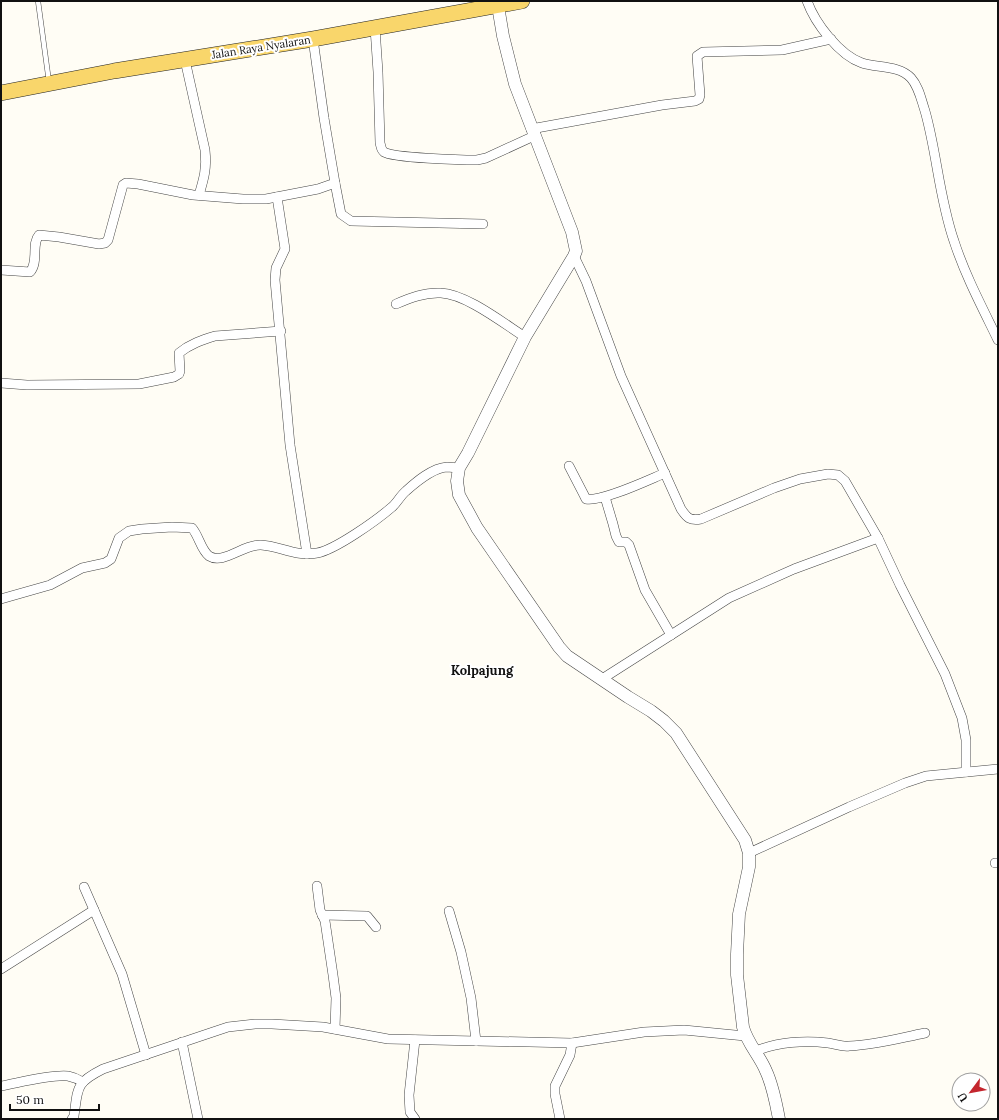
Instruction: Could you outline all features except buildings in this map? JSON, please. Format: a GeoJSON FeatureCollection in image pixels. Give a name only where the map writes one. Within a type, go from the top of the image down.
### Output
{"type":"FeatureCollection","features":[{"type":"Feature","properties":{"kind":"main road","name":"Jalan Raya Nyalaran"},"geometry":{"type":"LineString","coordinates":[[1,93],[114,71],[313,39],[522,1]]}},
{"type":"Feature","properties":{"kind":"street"},"geometry":{"type":"LineString","coordinates":[[807,1],[811,13],[830,39],[841,50],[861,63],[898,70],[910,77],[919,89],[931,133],[944,205],[954,240],[970,281],[998,340]]}},
{"type":"Feature","properties":{"kind":"street"},"geometry":{"type":"LineString","coordinates":[[498,6],[511,69],[533,133],[572,232],[576,250],[574,256],[525,337],[468,454],[459,468],[457,481],[459,495],[477,528],[550,636],[567,656],[664,720],[686,746],[715,795],[745,840],[749,853],[749,867],[737,931],[737,975],[743,1027],[745,1036],[756,1051],[773,1088],[779,1119]]}},
{"type":"Feature","properties":{"kind":"street"},"geometry":{"type":"LineString","coordinates":[[375,28],[381,149],[384,152],[399,155],[477,160],[486,158],[533,133],[662,105],[695,101],[699,99],[700,95],[697,56],[703,52],[782,50],[830,39]]}},
{"type":"Feature","properties":{"kind":"street"},"geometry":{"type":"LineString","coordinates":[[313,39],[341,214],[351,221],[482,224]]}},
{"type":"Feature","properties":{"kind":"street"},"geometry":{"type":"LineString","coordinates":[[185,60],[207,163],[206,174],[199,195]]}},
{"type":"Feature","properties":{"kind":"street"},"geometry":{"type":"LineString","coordinates":[[1,270],[30,272],[34,264],[37,238],[39,235],[99,244],[105,243],[108,240],[124,185],[126,183],[199,195],[243,200],[277,197],[318,189],[335,183]]}},
{"type":"Feature","properties":{"kind":"street"},"geometry":{"type":"LineString","coordinates":[[277,197],[285,243],[284,253],[276,268],[275,274],[290,445],[307,554]]}},
{"type":"Feature","properties":{"kind":"street"},"geometry":{"type":"LineString","coordinates":[[574,256],[586,282],[621,376],[681,509],[687,517],[693,520],[701,519],[774,488],[800,480],[828,474],[838,474],[845,481],[878,538],[903,592],[945,674],[957,702],[966,740],[966,772]]}},
{"type":"Feature","properties":{"kind":"street"},"geometry":{"type":"LineString","coordinates":[[396,304],[409,298],[427,293],[442,293],[458,297],[525,337]]}},
{"type":"Feature","properties":{"kind":"street"},"geometry":{"type":"LineString","coordinates":[[1,383],[28,385],[139,384],[174,377],[179,374],[180,353],[191,345],[205,339],[215,336],[280,331]]}},
{"type":"Feature","properties":{"kind":"street"},"geometry":{"type":"LineString","coordinates":[[569,466],[586,499],[591,500],[605,497],[665,473]]}},
{"type":"Feature","properties":{"kind":"street"},"geometry":{"type":"LineString","coordinates":[[1,599],[50,585],[82,568],[105,563],[110,559],[119,538],[129,531],[142,529],[172,527],[192,528],[209,556],[215,558],[222,558],[254,545],[263,545],[296,554],[317,554],[331,549],[366,526],[392,507],[405,492],[423,477],[446,467],[459,468]]}},
{"type":"Feature","properties":{"kind":"street"},"geometry":{"type":"LineString","coordinates":[[605,497],[616,536],[619,542],[626,542],[629,545],[646,590],[671,635]]}},
{"type":"Feature","properties":{"kind":"street"},"geometry":{"type":"LineString","coordinates":[[602,679],[729,598],[794,569],[878,538]]}},
{"type":"Feature","properties":{"kind":"street"},"geometry":{"type":"LineString","coordinates":[[749,853],[904,783],[926,776],[998,769]]}},
{"type":"Feature","properties":{"kind":"street"},"geometry":{"type":"LineString","coordinates":[[318,886],[319,903],[325,921],[336,998],[335,1029]]}},
{"type":"Feature","properties":{"kind":"street"},"geometry":{"type":"LineString","coordinates":[[84,887],[122,974],[146,1055]]}},
{"type":"Feature","properties":{"kind":"street"},"geometry":{"type":"LineString","coordinates":[[1,969],[94,910]]}},
{"type":"Feature","properties":{"kind":"street"},"geometry":{"type":"LineString","coordinates":[[449,911],[461,952],[471,998],[476,1041]]}},
{"type":"Feature","properties":{"kind":"street"},"geometry":{"type":"LineString","coordinates":[[322,915],[367,916],[376,927]]}},
{"type":"Feature","properties":{"kind":"street"},"geometry":{"type":"LineString","coordinates":[[72,1119],[74,1116],[77,1089],[92,1075],[103,1069],[228,1028],[255,1024],[322,1027],[382,1038],[415,1040],[572,1043],[644,1032],[684,1030],[745,1036]]}},
{"type":"Feature","properties":{"kind":"street"},"geometry":{"type":"LineString","coordinates":[[756,1051],[773,1045],[801,1043],[828,1043],[843,1046],[860,1045],[925,1033]]}},
{"type":"Feature","properties":{"kind":"street"},"geometry":{"type":"LineString","coordinates":[[415,1040],[409,1095],[410,1112],[416,1119]]}},
{"type":"Feature","properties":{"kind":"street"},"geometry":{"type":"LineString","coordinates":[[182,1042],[198,1119]]}},
{"type":"Feature","properties":{"kind":"street"},"geometry":{"type":"LineString","coordinates":[[560,1119],[555,1086],[570,1056],[572,1043]]}},
{"type":"Feature","properties":{"kind":"street"},"geometry":{"type":"LineString","coordinates":[[1,1086],[66,1076],[83,1082]]}},
{"type":"Feature","properties":{"kind":"lane"},"geometry":{"type":"LineString","coordinates":[[38,1],[49,84]]}},
{"type":"Feature","properties":{"kind":"district","name":"Kolpajung"},"geometry":{"type":"Point","coordinates":[482,670]}}]}
